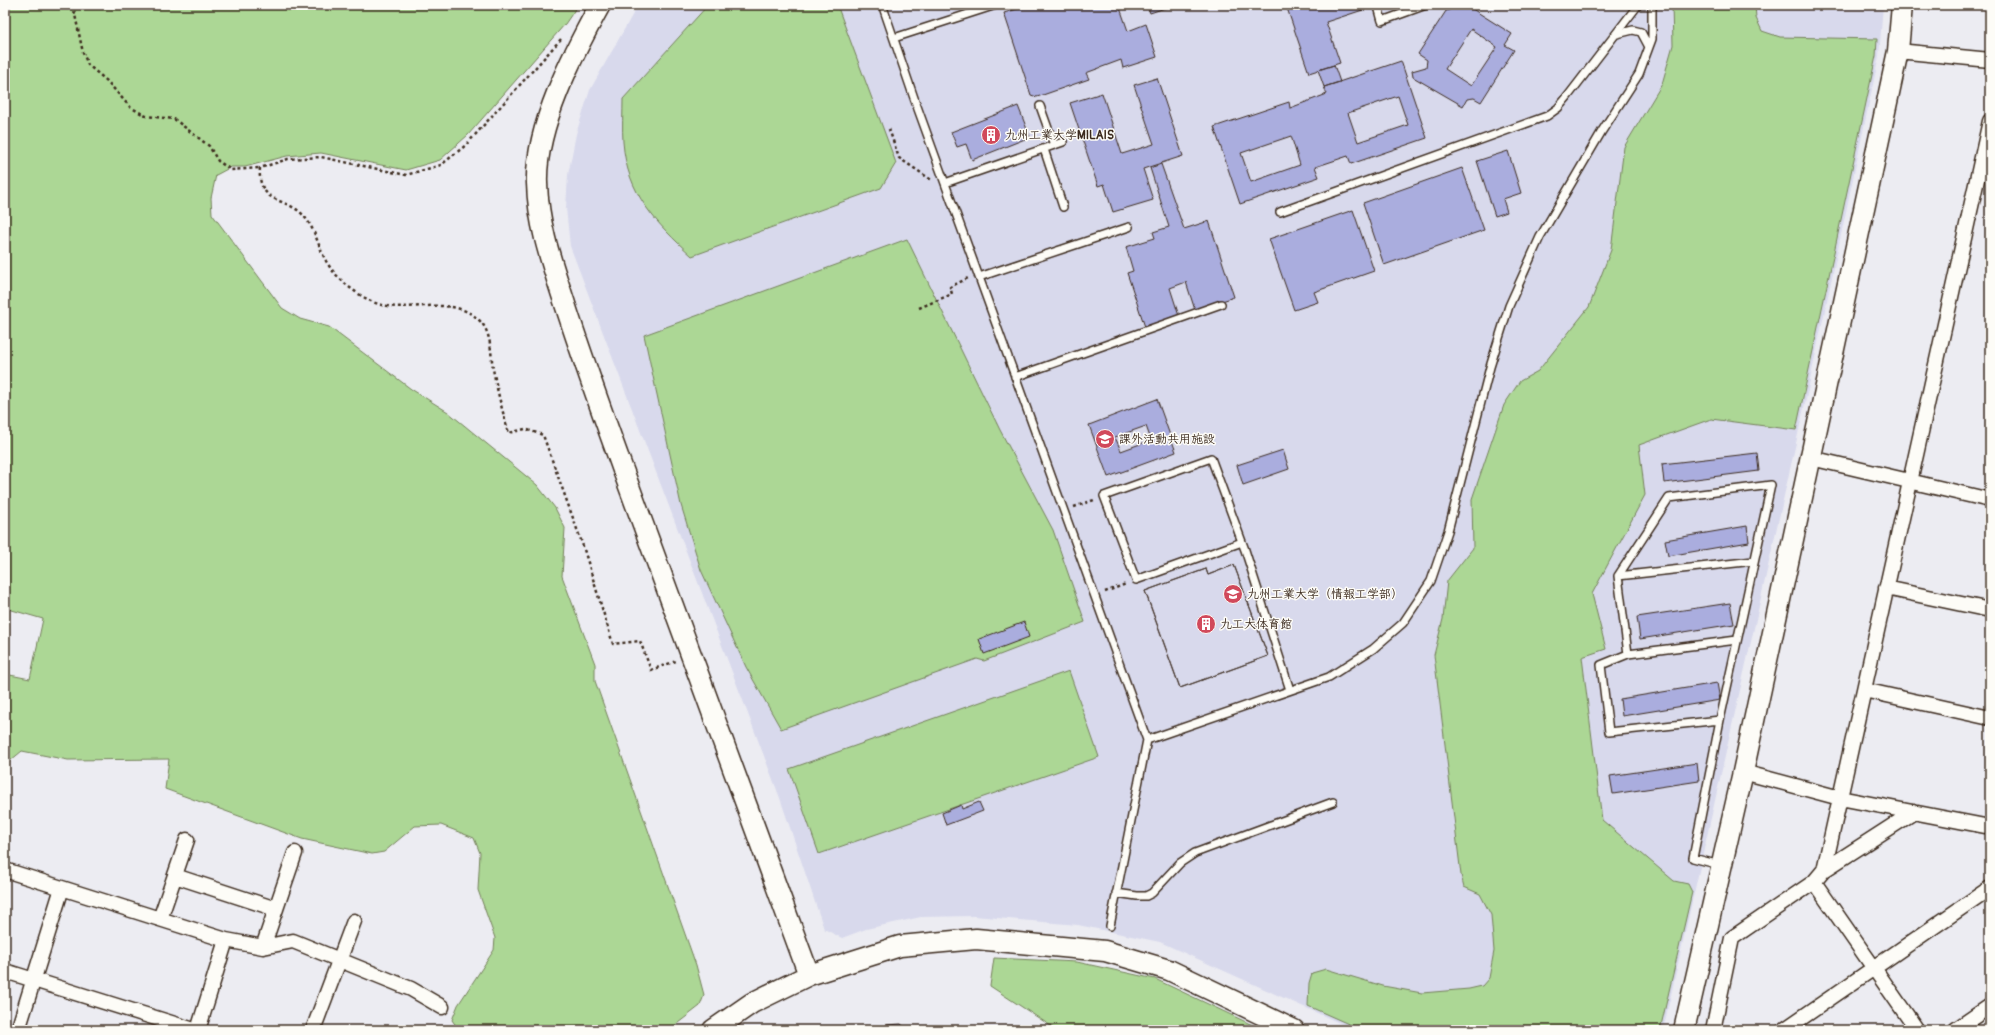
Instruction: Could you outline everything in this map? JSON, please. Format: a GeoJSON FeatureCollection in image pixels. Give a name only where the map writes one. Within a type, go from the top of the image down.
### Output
{"type":"FeatureCollection","features":[{"type":"Feature","properties":{"kind":"street"},"geometry":{"type":"LineString","coordinates":[[600,5],[584,34],[549,113],[542,139],[536,182],[539,216],[547,248],[590,380],[809,975]]}},
{"type":"Feature","properties":{"kind":"street"},"geometry":{"type":"LineString","coordinates":[[1684,1030],[1743,772],[1898,50],[1902,5]]}},
{"type":"Feature","properties":{"kind":"street"},"geometry":{"type":"LineString","coordinates":[[1898,50],[1990,60]]}},
{"type":"Feature","properties":{"kind":"street"},"geometry":{"type":"LineString","coordinates":[[1824,870],[1990,121]]}},
{"type":"Feature","properties":{"kind":"street"},"geometry":{"type":"LineString","coordinates":[[1811,458],[1990,500]]}},
{"type":"Feature","properties":{"kind":"street"},"geometry":{"type":"LineString","coordinates":[[1886,588],[1990,610]]}},
{"type":"Feature","properties":{"kind":"street"},"geometry":{"type":"LineString","coordinates":[[1864,690],[1990,718]]}},
{"type":"Feature","properties":{"kind":"street"},"geometry":{"type":"LineString","coordinates":[[1743,772],[1840,798],[1990,827]]}},
{"type":"Feature","properties":{"kind":"street"},"geometry":{"type":"LineString","coordinates":[[1713,1030],[1732,938],[1814,882],[1824,870],[1914,812]]}},
{"type":"Feature","properties":{"kind":"street"},"geometry":{"type":"LineString","coordinates":[[160,919],[188,840]]}},
{"type":"Feature","properties":{"kind":"street"},"geometry":{"type":"LineString","coordinates":[[263,946],[295,853]]}},
{"type":"Feature","properties":{"kind":"street"},"geometry":{"type":"LineString","coordinates":[[5,870],[226,940],[263,946],[293,941],[411,989],[442,1007]]}},
{"type":"Feature","properties":{"kind":"street"},"geometry":{"type":"LineString","coordinates":[[175,876],[276,909]]}},
{"type":"Feature","properties":{"kind":"street"},"geometry":{"type":"LineString","coordinates":[[1814,882],[1917,1030]]}},
{"type":"Feature","properties":{"kind":"street"},"geometry":{"type":"LineString","coordinates":[[18,1030],[62,888]]}},
{"type":"Feature","properties":{"kind":"street"},"geometry":{"type":"LineString","coordinates":[[1784,1030],[1990,888]]}},
{"type":"Feature","properties":{"kind":"street"},"geometry":{"type":"LineString","coordinates":[[313,1030],[354,921]]}},
{"type":"Feature","properties":{"kind":"street"},"geometry":{"type":"LineString","coordinates":[[712,1030],[752,1003],[809,975],[900,946],[976,939],[1105,951],[1169,970],[1294,1030]]}},
{"type":"Feature","properties":{"kind":"street"},"geometry":{"type":"LineString","coordinates":[[198,1030],[226,940]]}},
{"type":"Feature","properties":{"kind":"street"},"geometry":{"type":"LineString","coordinates":[[5,971],[194,1030]]}},
{"type":"Feature","properties":{"kind":"street"},"geometry":{"type":"LineString","coordinates":[[1956,1030],[1990,1006]]}},
{"type":"Feature","properties":{"kind":"lane"},"geometry":{"type":"LineString","coordinates":[[884,5],[884,10],[945,183],[1016,377],[1063,512],[1147,740],[1110,926]]}},
{"type":"Feature","properties":{"kind":"lane"},"geometry":{"type":"LineString","coordinates":[[894,38],[996,5]]}},
{"type":"Feature","properties":{"kind":"lane"},"geometry":{"type":"LineString","coordinates":[[1378,10],[1382,21],[1426,5]]}},
{"type":"Feature","properties":{"kind":"lane"},"geometry":{"type":"LineString","coordinates":[[1280,212],[1547,116],[1558,108],[1568,96],[1638,5]]}},
{"type":"Feature","properties":{"kind":"lane"},"geometry":{"type":"LineString","coordinates":[[1147,740],[1329,676],[1373,649],[1403,623],[1431,581],[1448,531],[1490,367],[1509,306],[1540,237],[1602,131],[1639,74],[1652,39],[1652,5]]}},
{"type":"Feature","properties":{"kind":"lane"},"geometry":{"type":"LineString","coordinates":[[1615,35],[1625,30],[1641,32],[1649,47]]}},
{"type":"Feature","properties":{"kind":"lane"},"geometry":{"type":"LineString","coordinates":[[1040,106],[1054,145]]}},
{"type":"Feature","properties":{"kind":"lane"},"geometry":{"type":"LineString","coordinates":[[945,183],[1063,142]]}},
{"type":"Feature","properties":{"kind":"lane"},"geometry":{"type":"LineString","coordinates":[[1044,149],[1062,207]]}},
{"type":"Feature","properties":{"kind":"lane"},"geometry":{"type":"LineString","coordinates":[[979,275],[1129,227]]}},
{"type":"Feature","properties":{"kind":"lane"},"geometry":{"type":"LineString","coordinates":[[1016,377],[1221,304]]}},
{"type":"Feature","properties":{"kind":"lane"},"geometry":{"type":"LineString","coordinates":[[1242,542],[1136,580],[1104,496],[1211,458],[1242,542],[1290,690]]}},
{"type":"Feature","properties":{"kind":"lane"},"geometry":{"type":"LineString","coordinates":[[1628,654],[1618,576],[1669,498],[1771,485],[1720,720],[1693,858],[1721,864]]}},
{"type":"Feature","properties":{"kind":"lane"},"geometry":{"type":"LineString","coordinates":[[1618,576],[1754,561]]}},
{"type":"Feature","properties":{"kind":"lane"},"geometry":{"type":"LineString","coordinates":[[1720,720],[1609,732],[1601,665],[1628,654],[1737,640]]}},
{"type":"Feature","properties":{"kind":"lane"},"geometry":{"type":"LineString","coordinates":[[1116,893],[1146,896],[1152,893],[1180,863],[1195,853],[1334,802]]}},
{"type":"Feature","properties":{"kind":"path"},"geometry":{"type":"LineString","coordinates":[[73,5],[83,54],[88,64],[107,82],[130,108],[146,116],[174,119],[208,146],[218,162],[231,170],[260,168],[288,159],[321,157],[406,175],[441,165],[466,145],[562,38]]}},
{"type":"Feature","properties":{"kind":"path"},"geometry":{"type":"LineString","coordinates":[[889,130],[899,158],[938,186],[945,183]]}},
{"type":"Feature","properties":{"kind":"path"},"geometry":{"type":"LineString","coordinates":[[260,168],[259,178],[273,199],[294,207],[303,214],[312,227],[326,261],[336,275],[358,293],[372,302],[387,305],[456,307],[478,319],[489,337],[494,374],[509,433],[525,429],[543,435],[582,543],[613,644],[640,641],[651,670],[680,660]]}},
{"type":"Feature","properties":{"kind":"path"},"geometry":{"type":"LineString","coordinates":[[918,308],[952,294],[950,287],[979,275]]}},
{"type":"Feature","properties":{"kind":"path"},"geometry":{"type":"LineString","coordinates":[[1063,512],[1104,496]]}},
{"type":"Feature","properties":{"kind":"path"},"geometry":{"type":"LineString","coordinates":[[1094,597],[1136,580]]}},
{"type":"Feature","properties":{"kind":"shaded area","name":"九州工業大学（情報工学部）"},"geometry":{"type":"Polygon","coordinates":[[[638,5],[1883,5],[1879,56],[1808,390],[1663,1030],[1355,1030],[1160,942],[1078,925],[974,916],[921,917],[866,929],[842,938],[824,929],[780,798],[570,246],[566,208],[568,175],[576,134],[590,90],[638,5]]]}},
{"type":"Feature","properties":{"kind":"green space"},"geometry":{"type":"Polygon","coordinates":[[[5,5],[578,5],[565,24],[468,135],[440,160],[406,170],[321,153],[287,156],[245,167],[231,167],[216,175],[211,198],[212,214],[282,308],[300,319],[329,327],[411,389],[448,412],[537,485],[555,508],[565,528],[562,576],[595,664],[595,681],[696,965],[704,995],[700,1006],[669,1030],[459,1030],[452,1020],[458,1005],[494,950],[495,938],[478,890],[480,853],[474,838],[441,825],[415,826],[384,852],[372,854],[302,839],[165,789],[169,759],[68,760],[22,751],[5,765],[5,674],[30,679],[43,619],[5,608],[5,5]]]}},
{"type":"Feature","properties":{"kind":"green space"},"geometry":{"type":"Polygon","coordinates":[[[708,5],[837,5],[896,163],[881,188],[692,256],[667,232],[646,206],[630,177],[623,142],[623,99],[708,5]]]}},
{"type":"Feature","properties":{"kind":"green space"},"geometry":{"type":"Polygon","coordinates":[[[1672,5],[1755,5],[1756,18],[1762,31],[1780,37],[1877,39],[1876,56],[1796,430],[1711,419],[1639,445],[1645,495],[1592,594],[1606,649],[1582,657],[1602,820],[1674,881],[1688,884],[1692,892],[1660,1030],[1362,1030],[1308,1006],[1309,983],[1312,973],[1326,969],[1383,986],[1422,993],[1469,989],[1482,986],[1489,978],[1494,951],[1491,915],[1480,894],[1464,887],[1461,875],[1434,655],[1443,619],[1447,581],[1473,548],[1472,499],[1504,405],[1520,381],[1538,371],[1589,307],[1611,250],[1624,147],[1662,84],[1673,45],[1672,5]]]}},
{"type":"Feature","properties":{"kind":"green space"},"geometry":{"type":"Polygon","coordinates":[[[907,239],[1000,430],[1053,530],[1085,622],[984,661],[977,659],[781,729],[746,667],[701,570],[681,505],[644,335],[907,239]]]}},
{"type":"Feature","properties":{"kind":"green space"},"geometry":{"type":"Polygon","coordinates":[[[1069,671],[1099,757],[819,854],[789,769],[1069,671]]]}},
{"type":"Feature","properties":{"kind":"green space"},"geometry":{"type":"Polygon","coordinates":[[[994,958],[1077,962],[1155,979],[1263,1030],[1057,1030],[990,986],[994,958]]]}},
{"type":"Feature","properties":{"kind":"building"},"geometry":{"type":"Polygon","coordinates":[[[1030,5],[1070,5],[1071,7],[1076,5],[1119,5],[1128,31],[1146,24],[1157,57],[1123,68],[1121,60],[1086,73],[1089,79],[1037,97],[1031,95],[1004,13],[1030,5]]]}},
{"type":"Feature","properties":{"kind":"building"},"geometry":{"type":"Polygon","coordinates":[[[1147,5],[1174,5],[1150,13],[1147,5]]]}},
{"type":"Feature","properties":{"kind":"building"},"geometry":{"type":"Polygon","coordinates":[[[1286,5],[1378,5],[1326,22],[1340,63],[1309,73],[1286,5]]]}},
{"type":"Feature","properties":{"kind":"building"},"geometry":{"type":"Polygon","coordinates":[[[1466,5],[1512,34],[1505,45],[1514,50],[1481,102],[1474,98],[1467,99],[1463,106],[1413,77],[1412,71],[1426,67],[1427,60],[1418,54],[1446,11],[1466,5]],[[1471,29],[1445,69],[1471,86],[1497,47],[1471,29]]]}},
{"type":"Feature","properties":{"kind":"building"},"geometry":{"type":"Polygon","coordinates":[[[1401,61],[1427,138],[1351,164],[1348,156],[1315,167],[1319,177],[1240,204],[1214,127],[1289,102],[1290,108],[1327,94],[1324,87],[1401,61]],[[1398,96],[1348,113],[1358,142],[1408,125],[1398,96]],[[1291,136],[1241,153],[1251,182],[1300,165],[1291,136]]]}},
{"type":"Feature","properties":{"kind":"building"},"geometry":{"type":"Polygon","coordinates":[[[1334,65],[1340,82],[1324,87],[1318,70],[1334,65]]]}},
{"type":"Feature","properties":{"kind":"building"},"geometry":{"type":"Polygon","coordinates":[[[1157,78],[1183,156],[1143,169],[1153,200],[1113,212],[1104,184],[1098,186],[1070,103],[1102,93],[1122,154],[1154,144],[1134,85],[1157,78]]]}},
{"type":"Feature","properties":{"kind":"building","name":"九州工業大学MILAIS"},"geometry":{"type":"Polygon","coordinates":[[[1018,106],[1030,137],[972,160],[966,144],[957,147],[951,132],[1018,106]]]}},
{"type":"Feature","properties":{"kind":"building"},"geometry":{"type":"Polygon","coordinates":[[[1508,151],[1521,193],[1503,199],[1507,212],[1495,216],[1477,161],[1508,151]]]}},
{"type":"Feature","properties":{"kind":"building"},"geometry":{"type":"Polygon","coordinates":[[[1161,164],[1184,229],[1209,221],[1234,297],[1195,310],[1186,282],[1170,288],[1179,316],[1145,327],[1127,273],[1133,271],[1126,247],[1155,238],[1153,232],[1169,227],[1150,168],[1161,164]]]}},
{"type":"Feature","properties":{"kind":"building"},"geometry":{"type":"Polygon","coordinates":[[[1462,168],[1484,230],[1384,265],[1363,203],[1462,168]]]}},
{"type":"Feature","properties":{"kind":"building"},"geometry":{"type":"Polygon","coordinates":[[[1353,210],[1374,271],[1314,292],[1318,302],[1294,310],[1269,239],[1353,210]]]}},
{"type":"Feature","properties":{"kind":"building","name":"課外活動共用施設"},"geometry":{"type":"Polygon","coordinates":[[[1157,399],[1176,452],[1108,477],[1089,425],[1157,399]],[[1146,426],[1115,437],[1121,451],[1151,440],[1146,426]]]}},
{"type":"Feature","properties":{"kind":"building"},"geometry":{"type":"Polygon","coordinates":[[[1283,450],[1289,469],[1243,485],[1237,465],[1283,450]]]}},
{"type":"Feature","properties":{"kind":"building"},"geometry":{"type":"Polygon","coordinates":[[[1757,453],[1759,471],[1664,483],[1662,464],[1757,453]]]}},
{"type":"Feature","properties":{"kind":"building"},"geometry":{"type":"Polygon","coordinates":[[[1747,526],[1749,542],[1668,556],[1665,540],[1747,526]]]}},
{"type":"Feature","properties":{"kind":"building","name":"九工大体育館"},"geometry":{"type":"Polygon","coordinates":[[[1234,565],[1268,656],[1180,688],[1145,591],[1206,569],[1208,575],[1234,565]]]}},
{"type":"Feature","properties":{"kind":"building","name":"九工大体育館"},"geometry":{"type":"Polygon","coordinates":[[[1234,565],[1268,656],[1180,688],[1145,591],[1206,569],[1208,575],[1234,565]]]}},
{"type":"Feature","properties":{"kind":"building"},"geometry":{"type":"Polygon","coordinates":[[[1730,603],[1734,624],[1640,639],[1637,617],[1730,603]]]}},
{"type":"Feature","properties":{"kind":"building"},"geometry":{"type":"Polygon","coordinates":[[[1024,622],[1029,637],[984,654],[979,639],[1024,622]]]}},
{"type":"Feature","properties":{"kind":"building"},"geometry":{"type":"Polygon","coordinates":[[[1717,683],[1720,700],[1622,716],[1620,699],[1717,683]]]}},
{"type":"Feature","properties":{"kind":"building"},"geometry":{"type":"Polygon","coordinates":[[[1697,763],[1699,781],[1613,794],[1610,776],[1697,763]]]}},
{"type":"Feature","properties":{"kind":"building"},"geometry":{"type":"Polygon","coordinates":[[[979,802],[983,811],[946,825],[942,813],[961,805],[962,809],[979,802]]]}},
{"type":"Feature","properties":{"kind":"building"},"geometry":{"type":"Polygon","coordinates":[[[901,1024],[908,1030],[881,1030],[887,1025],[901,1024]]]}},
{"type":"Feature","properties":{"kind":"place","name":"九州工業大学MILAIS"},"geometry":{"type":"Point","coordinates":[991,135]}},
{"type":"Feature","properties":{"kind":"place","name":"課外活動共用施設"},"geometry":{"type":"Point","coordinates":[1105,439]}},
{"type":"Feature","properties":{"kind":"place","name":"九州工業大学（情報工学部）"},"geometry":{"type":"Point","coordinates":[1233,594]}},
{"type":"Feature","properties":{"kind":"place","name":"九工大体育館"},"geometry":{"type":"Point","coordinates":[1206,624]}}]}
